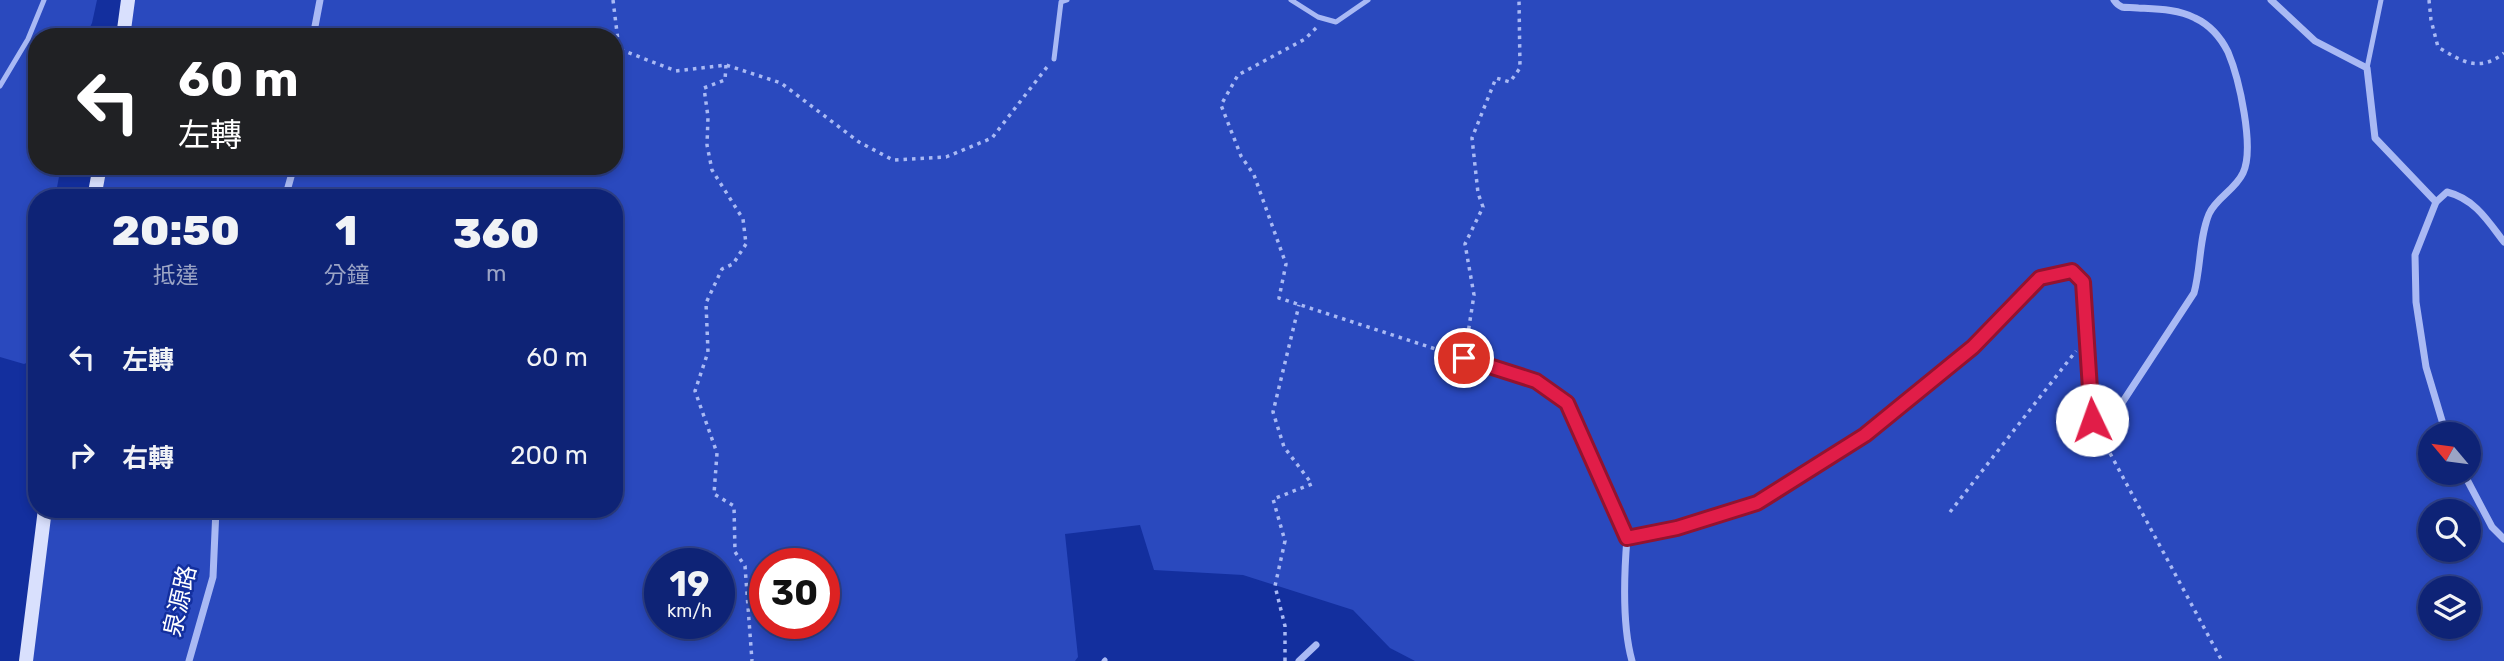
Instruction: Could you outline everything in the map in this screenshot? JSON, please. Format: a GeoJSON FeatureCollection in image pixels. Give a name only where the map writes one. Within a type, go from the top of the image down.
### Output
{"type":"FeatureCollection","features":[{"type":"Feature","properties":{"kind":"street"},"geometry":{"type":"LineString","coordinates":[[124,28],[128,0]]}},
{"type":"Feature","properties":{"kind":"street"},"geometry":{"type":"LineString","coordinates":[[315,28],[320,0]]}},
{"type":"Feature","properties":{"kind":"street"},"geometry":{"type":"LineString","coordinates":[[1627,538],[1677,528],[1757,503],[1825,462],[1865,435],[1973,347],[2040,278],[2072,271],[2083,282],[2092,420],[2106,422],[2118,409],[2194,293],[2210,211],[2236,186],[2245,170],[2247,149],[2246,121],[2236,76],[2227,51],[2215,32],[2199,19],[2182,12],[2122,7],[2114,0]]}},
{"type":"Feature","properties":{"kind":"street"},"geometry":{"type":"LineString","coordinates":[[2271,0],[2315,41],[2367,68],[2375,138],[2436,202]]}},
{"type":"Feature","properties":{"kind":"street"},"geometry":{"type":"LineString","coordinates":[[2442,422],[2426,367],[2416,302],[2415,255],[2436,202],[2447,192],[2461,196],[2479,209],[2504,242]]}},
{"type":"Feature","properties":{"kind":"street"},"geometry":{"type":"LineString","coordinates":[[1464,358],[1536,381],[1567,403],[1627,538],[1627,632],[1632,661]]}},
{"type":"Feature","properties":{"kind":"street"},"geometry":{"type":"LineString","coordinates":[[2470,485],[2492,527],[2504,540]]}},
{"type":"Feature","properties":{"kind":"street"},"geometry":{"type":"LineString","coordinates":[[26,661],[44,518]]}},
{"type":"Feature","properties":{"kind":"street","name":"泉源路"},"geometry":{"type":"LineString","coordinates":[[189,661],[213,577],[216,518]]}},
{"type":"Feature","properties":{"kind":"street"},"geometry":{"type":"LineString","coordinates":[[1299,661],[1317,645]]}},
{"type":"Feature","properties":{"kind":"lane"},"geometry":{"type":"LineString","coordinates":[[33,28],[44,0]]}},
{"type":"Feature","properties":{"kind":"lane"},"geometry":{"type":"LineString","coordinates":[[1054,59],[1061,2],[1067,0]]}},
{"type":"Feature","properties":{"kind":"lane"},"geometry":{"type":"LineString","coordinates":[[1291,0],[1336,22],[1367,0]]}},
{"type":"Feature","properties":{"kind":"lane"},"geometry":{"type":"LineString","coordinates":[[2367,68],[2381,0]]}},
{"type":"Feature","properties":{"kind":"lane"},"geometry":{"type":"LineString","coordinates":[[0,86],[28,39]]}},
{"type":"Feature","properties":{"kind":"path"},"geometry":{"type":"LineString","coordinates":[[613,0],[616,28]]}},
{"type":"Feature","properties":{"kind":"path"},"geometry":{"type":"LineString","coordinates":[[1326,19],[1305,39],[1238,75],[1221,106],[1241,156],[1254,175],[1286,264],[1279,298],[1464,358],[1474,295],[1465,244],[1483,207],[1478,193],[1472,138],[1496,78],[1510,82],[1521,68],[1519,0]]}},
{"type":"Feature","properties":{"kind":"path"},"geometry":{"type":"LineString","coordinates":[[2429,0],[2438,47],[2465,64],[2494,61],[2504,53]]}},
{"type":"Feature","properties":{"kind":"path"},"geometry":{"type":"LineString","coordinates":[[623,51],[676,71],[726,65],[781,83],[859,142],[893,160],[946,157],[992,138],[1054,59]]}},
{"type":"Feature","properties":{"kind":"path"},"geometry":{"type":"LineString","coordinates":[[726,65],[725,80],[704,88],[708,117],[707,145],[712,170],[743,219],[746,244],[733,264],[722,269],[706,303],[708,352],[695,391],[717,453],[714,494],[734,506],[735,552],[745,566],[752,661]]}},
{"type":"Feature","properties":{"kind":"path"},"geometry":{"type":"LineString","coordinates":[[1285,661],[1285,626],[1275,586],[1285,541],[1273,499],[1312,484],[1284,447],[1273,412],[1298,305]]}},
{"type":"Feature","properties":{"kind":"path"},"geometry":{"type":"LineString","coordinates":[[1950,512],[2088,336]]}},
{"type":"Feature","properties":{"kind":"path"},"geometry":{"type":"LineString","coordinates":[[2092,420],[2222,661]]}},
{"type":"Feature","properties":{"kind":"shaded area"},"geometry":{"type":"Polygon","coordinates":[[[0,0],[97,0],[90,28],[28,28],[28,175],[59,175],[57,189],[28,189],[28,362],[24,364],[0,357],[0,0]]]}},
{"type":"Feature","properties":{"kind":"shaded area"},"geometry":{"type":"Polygon","coordinates":[[[134,0],[2504,0],[2504,661],[1415,661],[1390,648],[1353,610],[1243,575],[1154,570],[1140,525],[1065,534],[1078,657],[1075,661],[32,661],[48,518],[623,518],[623,189],[103,189],[105,175],[623,175],[623,28],[129,28],[134,0]]]}},
{"type":"Feature","properties":{"kind":"route"},"geometry":{"type":"LineString","coordinates":[[1464,358],[1536,381],[1567,403],[1627,538],[1677,528],[1757,503],[1825,462],[1865,435],[1973,347],[2040,278],[2072,271],[2083,282],[2092,420]]}}]}
